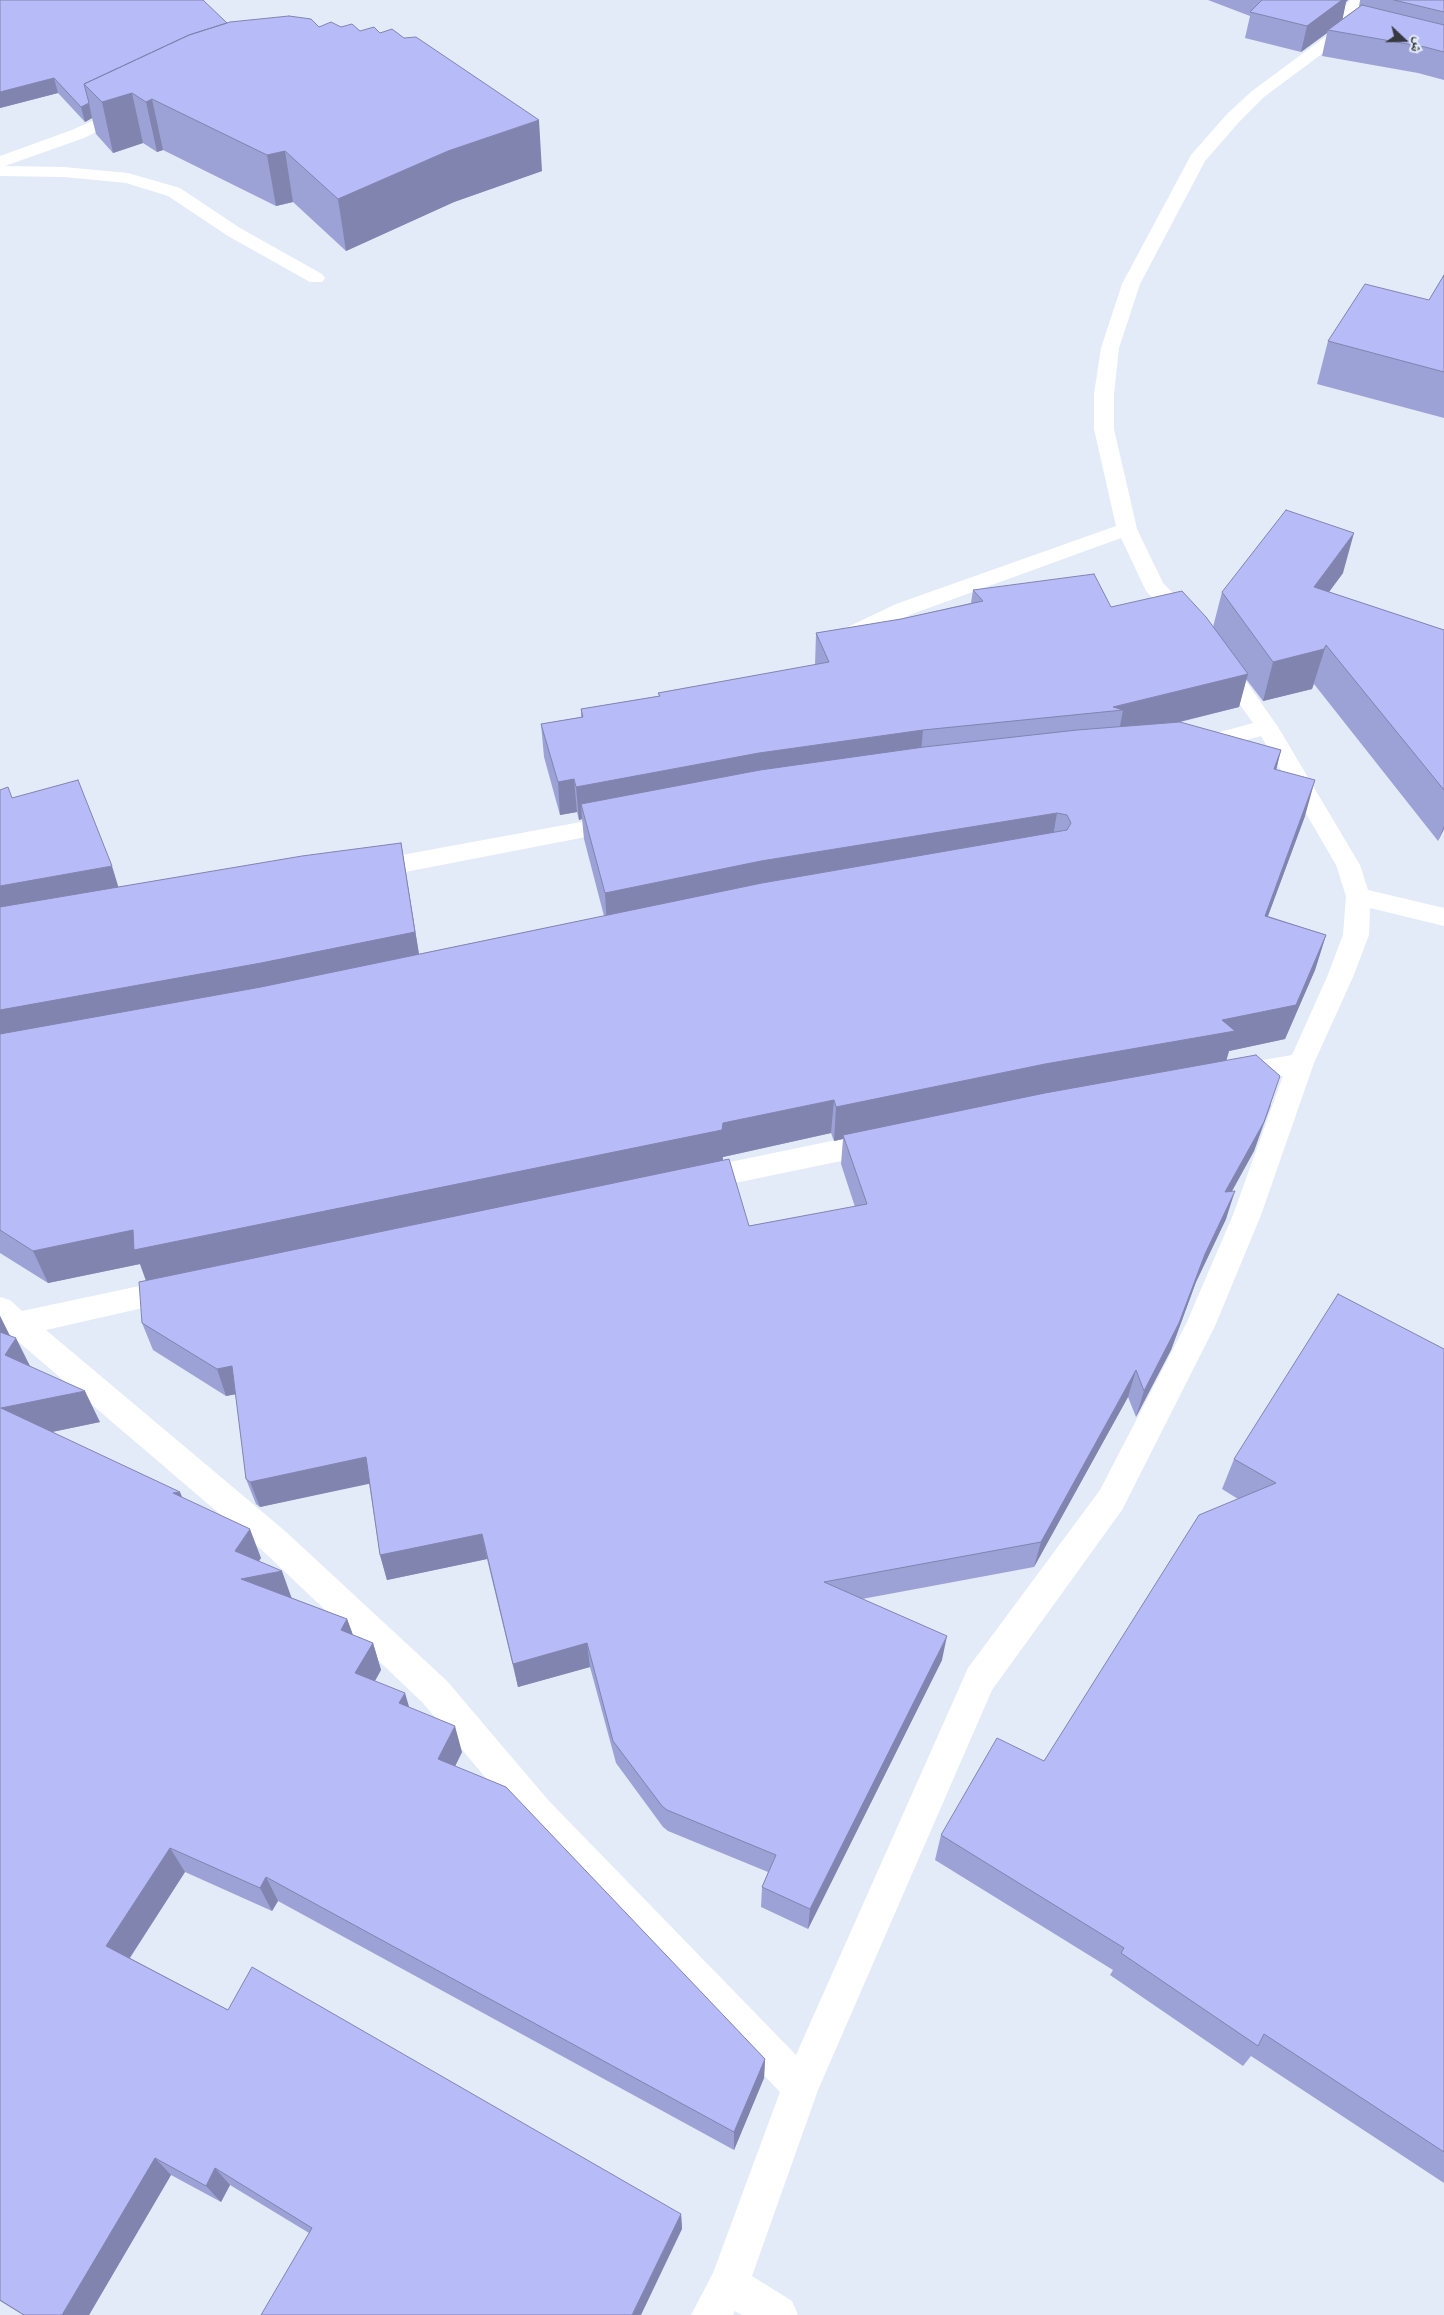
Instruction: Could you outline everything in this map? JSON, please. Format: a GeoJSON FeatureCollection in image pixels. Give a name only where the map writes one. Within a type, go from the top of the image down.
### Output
{"type":"FeatureCollection","features":[{"type":"Feature","properties":{"kind":"street"},"geometry":{"type":"LineString","coordinates":[[778,2315],[720,2299],[801,2087],[980,1679],[1111,1500],[1200,1326],[1247,1215],[1301,1063],[1340,978],[1356,935],[1358,896],[1348,865],[1267,727],[1205,640],[1154,586],[1126,529],[1104,428],[1104,394],[1110,348],[1131,284],[1197,159],[1258,94],[1360,17]]}},
{"type":"Feature","properties":{"kind":"street"},"geometry":{"type":"LineString","coordinates":[[0,162],[78,134],[146,101]]}},
{"type":"Feature","properties":{"kind":"street"},"geometry":{"type":"LineString","coordinates":[[0,171],[64,172],[128,178],[174,192],[234,232],[316,278]]}},
{"type":"Feature","properties":{"kind":"street"},"geometry":{"type":"LineString","coordinates":[[837,641],[904,609],[1126,529]]}},
{"type":"Feature","properties":{"kind":"street"},"geometry":{"type":"LineString","coordinates":[[1174,748],[1202,746],[1267,727]]}},
{"type":"Feature","properties":{"kind":"street"},"geometry":{"type":"LineString","coordinates":[[352,873],[645,818]]}},
{"type":"Feature","properties":{"kind":"street"},"geometry":{"type":"LineString","coordinates":[[1358,896],[1444,917]]}},
{"type":"Feature","properties":{"kind":"street"},"geometry":{"type":"LineString","coordinates":[[1214,1078],[1301,1063]]}},
{"type":"Feature","properties":{"kind":"street"},"geometry":{"type":"LineString","coordinates":[[668,1186],[902,1138]]}},
{"type":"Feature","properties":{"kind":"street"},"geometry":{"type":"LineString","coordinates":[[9,1317],[202,1285]]}},
{"type":"Feature","properties":{"kind":"street"},"geometry":{"type":"LineString","coordinates":[[9,1317],[274,1542],[435,1692],[537,1813],[801,2087]]}},
{"type":"Feature","properties":{"kind":"building"},"geometry":{"type":"Polygon","coordinates":[[[0,0],[203,0],[227,23],[189,35],[84,84],[89,103],[81,107],[54,78],[0,92],[0,0]]]}},
{"type":"Feature","properties":{"kind":"building"},"geometry":{"type":"Polygon","coordinates":[[[1262,0],[1342,0],[1307,26],[1250,12],[1262,0]]]}},
{"type":"Feature","properties":{"kind":"building"},"geometry":{"type":"Polygon","coordinates":[[[1394,0],[1444,0],[1444,12],[1394,0]]]}},
{"type":"Feature","properties":{"kind":"building"},"geometry":{"type":"Polygon","coordinates":[[[1362,5],[1444,25],[1444,52],[1328,30],[1362,5]]]}},
{"type":"Feature","properties":{"kind":"building"},"geometry":{"type":"Polygon","coordinates":[[[289,16],[311,19],[319,27],[331,22],[341,27],[352,24],[360,31],[374,27],[380,33],[392,29],[404,38],[416,37],[539,120],[448,151],[338,199],[285,151],[267,155],[152,99],[146,102],[132,93],[102,102],[84,84],[189,35],[230,22],[289,16]]]}},
{"type":"Feature","properties":{"kind":"building"},"geometry":{"type":"Polygon","coordinates":[[[1444,275],[1444,372],[1328,341],[1365,284],[1429,300],[1444,275]]]}},
{"type":"Feature","properties":{"kind":"building"},"geometry":{"type":"Polygon","coordinates":[[[1286,510],[1354,533],[1314,587],[1444,630],[1444,790],[1326,645],[1324,649],[1273,662],[1222,592],[1286,510]]]}},
{"type":"Feature","properties":{"kind":"building"},"geometry":{"type":"Polygon","coordinates":[[[1094,574],[1111,607],[1182,591],[1206,617],[1248,674],[1113,707],[1123,710],[923,730],[759,753],[576,787],[574,779],[558,782],[541,724],[583,717],[581,709],[660,696],[658,693],[829,662],[816,633],[901,619],[983,601],[973,590],[1094,574]]]}},
{"type":"Feature","properties":{"kind":"building"},"geometry":{"type":"Polygon","coordinates":[[[1180,722],[1281,750],[1274,769],[1315,780],[1265,916],[1326,935],[1296,1005],[1222,1020],[1235,1031],[1045,1064],[836,1107],[834,1100],[723,1123],[722,1130],[134,1250],[133,1230],[33,1251],[0,1230],[0,1034],[261,987],[762,883],[1067,830],[1071,823],[1067,815],[1057,813],[761,861],[605,893],[581,804],[760,770],[924,747],[1077,730],[1180,722]]]}},
{"type":"Feature","properties":{"kind":"building"},"geometry":{"type":"Polygon","coordinates":[[[78,780],[112,866],[0,886],[0,790],[8,787],[12,798],[78,780]]]}},
{"type":"Feature","properties":{"kind":"building"},"geometry":{"type":"Polygon","coordinates":[[[401,843],[415,932],[261,963],[0,1010],[0,907],[302,856],[401,843]]]}},
{"type":"Feature","properties":{"kind":"building"},"geometry":{"type":"Polygon","coordinates":[[[1256,1055],[1280,1076],[1264,1122],[1225,1192],[1235,1191],[1205,1254],[1179,1323],[1144,1391],[1136,1370],[1041,1542],[824,1582],[947,1636],[810,1909],[762,1887],[776,1855],[667,1810],[662,1806],[613,1741],[587,1643],[513,1664],[482,1534],[380,1555],[366,1457],[250,1482],[246,1479],[232,1366],[217,1369],[142,1323],[139,1282],[729,1159],[749,1226],[867,1204],[843,1135],[1045,1093],[1256,1055]]]}},
{"type":"Feature","properties":{"kind":"building"},"geometry":{"type":"Polygon","coordinates":[[[1338,1294],[1444,1349],[1444,2152],[1264,2034],[1258,2046],[1121,1953],[1124,1948],[941,1835],[997,1738],[1044,1761],[1199,1515],[1276,1483],[1234,1459],[1338,1294]]]}},
{"type":"Feature","properties":{"kind":"building"},"geometry":{"type":"Polygon","coordinates":[[[0,1332],[16,1338],[5,1355],[85,1391],[1,1408],[180,1492],[173,1493],[250,1529],[235,1551],[282,1571],[241,1579],[347,1619],[341,1630],[373,1643],[355,1673],[405,1693],[399,1703],[455,1726],[438,1759],[506,1787],[765,2059],[734,2132],[266,1877],[260,1888],[170,1848],[106,1946],[228,2010],[252,1967],[681,2214],[632,2315],[261,2315],[312,2228],[215,2168],[206,2186],[155,2158],[62,2315],[24,2315],[0,2300],[0,1332]]]}}]}
